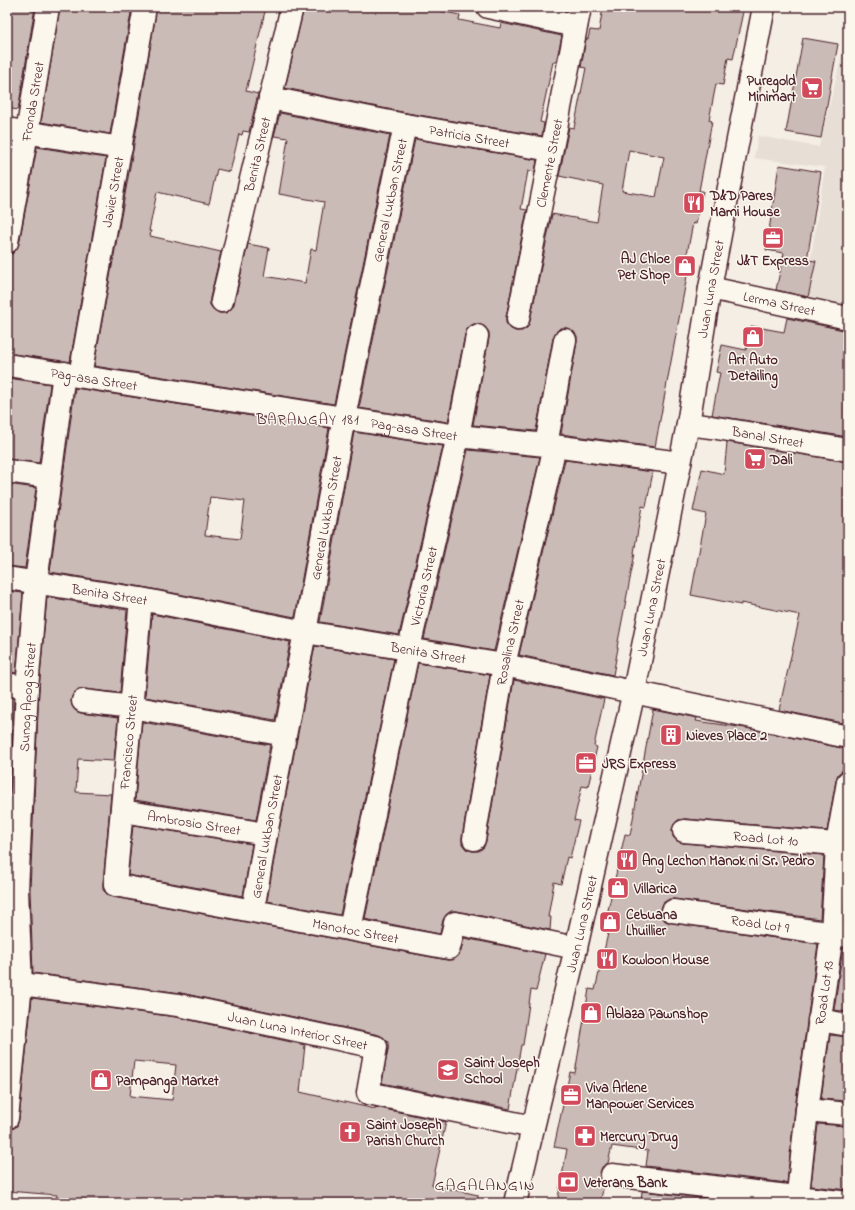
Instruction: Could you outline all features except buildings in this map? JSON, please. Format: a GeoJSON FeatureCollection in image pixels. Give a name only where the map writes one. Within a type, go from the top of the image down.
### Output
{"type":"FeatureCollection","features":[{"type":"Feature","properties":{"kind":"street","name":"Fronda Street"},"geometry":{"type":"LineString","coordinates":[[7,242],[17,131],[48,7]]}},
{"type":"Feature","properties":{"kind":"street","name":"Javier Street"},"geometry":{"type":"LineString","coordinates":[[72,374],[121,148],[145,7]]}},
{"type":"Feature","properties":{"kind":"street","name":"Benita Street"},"geometry":{"type":"LineString","coordinates":[[222,301],[292,7]]}},
{"type":"Feature","properties":{"kind":"street"},"geometry":{"type":"LineString","coordinates":[[488,7],[578,16]]}},
{"type":"Feature","properties":{"kind":"street","name":"Juan Luna Street"},"geometry":{"type":"LineString","coordinates":[[515,1203],[576,948],[634,692],[688,424],[710,288],[764,7]]}},
{"type":"Feature","properties":{"kind":"street","name":"Clemente Street"},"geometry":{"type":"LineString","coordinates":[[518,319],[578,16]]}},
{"type":"Feature","properties":{"kind":"street","name":"Patricia Street"},"geometry":{"type":"LineString","coordinates":[[270,98],[405,125],[551,150]]}},
{"type":"Feature","properties":{"kind":"street","name":"General Lukban Street"},"geometry":{"type":"LineString","coordinates":[[253,910],[344,417],[405,125]]}},
{"type":"Feature","properties":{"kind":"street"},"geometry":{"type":"LineString","coordinates":[[17,131],[121,148]]}},
{"type":"Feature","properties":{"kind":"street","name":"Lerma Street"},"geometry":{"type":"LineString","coordinates":[[710,288],[848,318]]}},
{"type":"Feature","properties":{"kind":"street","name":"Victoria Street"},"geometry":{"type":"LineString","coordinates":[[350,929],[409,650],[458,436],[477,336]]}},
{"type":"Feature","properties":{"kind":"street","name":"Rosalina Street"},"geometry":{"type":"LineString","coordinates":[[474,839],[504,665],[550,446],[565,340]]}},
{"type":"Feature","properties":{"kind":"street","name":"Pag-asa Street"},"geometry":{"type":"LineString","coordinates":[[7,365],[72,374],[458,436],[680,463]]}},
{"type":"Feature","properties":{"kind":"street","name":"Sunog Apog Street"},"geometry":{"type":"LineString","coordinates":[[7,1118],[14,984],[12,889],[17,686],[36,582],[50,477],[72,374]]}},
{"type":"Feature","properties":{"kind":"street","name":"Banal Street"},"geometry":{"type":"LineString","coordinates":[[688,424],[848,450]]}},
{"type":"Feature","properties":{"kind":"street"},"geometry":{"type":"LineString","coordinates":[[7,470],[50,477]]}},
{"type":"Feature","properties":{"kind":"street","name":"Benita Street"},"geometry":{"type":"LineString","coordinates":[[7,578],[141,599],[305,632],[504,665],[848,738]]}},
{"type":"Feature","properties":{"kind":"street","name":"Francisco Street"},"geometry":{"type":"LineString","coordinates":[[115,885],[141,599]]}},
{"type":"Feature","properties":{"kind":"street"},"geometry":{"type":"LineString","coordinates":[[82,701],[132,707],[285,735]]}},
{"type":"Feature","properties":{"kind":"street","name":"Road Lot 13"},"geometry":{"type":"LineString","coordinates":[[798,1200],[807,1110],[820,1020],[840,935],[842,845],[848,782]]}},
{"type":"Feature","properties":{"kind":"street","name":"Ambrosio Street"},"geometry":{"type":"LineString","coordinates":[[122,811],[266,834]]}},
{"type":"Feature","properties":{"kind":"street","name":"Road Lot 10"},"geometry":{"type":"LineString","coordinates":[[684,831],[842,845]]}},
{"type":"Feature","properties":{"kind":"street","name":"Manotoc Street"},"geometry":{"type":"LineString","coordinates":[[115,885],[449,948],[455,923],[576,948]]}},
{"type":"Feature","properties":{"kind":"street","name":"Road Lot 9"},"geometry":{"type":"LineString","coordinates":[[673,911],[840,935]]}},
{"type":"Feature","properties":{"kind":"street","name":"Juan Luna Interior Street"},"geometry":{"type":"LineString","coordinates":[[14,984],[178,1005],[376,1047],[368,1093],[533,1127]]}},
{"type":"Feature","properties":{"kind":"street"},"geometry":{"type":"LineString","coordinates":[[820,1020],[848,1024]]}},
{"type":"Feature","properties":{"kind":"street"},"geometry":{"type":"LineString","coordinates":[[807,1110],[848,1114]]}},
{"type":"Feature","properties":{"kind":"street"},"geometry":{"type":"LineString","coordinates":[[612,1175],[798,1200],[848,1203]]}},
{"type":"Feature","properties":{"kind":"shaded area"},"geometry":{"type":"Polygon","coordinates":[[[848,31],[848,311],[804,302],[825,167],[754,158],[758,136],[819,147],[848,31]]]}},
{"type":"Feature","properties":{"kind":"place","name":"Puregold Minimart"},"geometry":{"type":"Point","coordinates":[812,88]}},
{"type":"Feature","properties":{"kind":"place","name":"D&D Pares Mami House"},"geometry":{"type":"Point","coordinates":[694,203]}},
{"type":"Feature","properties":{"kind":"place","name":"J&T Express"},"geometry":{"type":"Point","coordinates":[773,238]}},
{"type":"Feature","properties":{"kind":"place","name":"AJ Chloe Pet Shop"},"geometry":{"type":"Point","coordinates":[685,266]}},
{"type":"Feature","properties":{"kind":"place","name":"Art Auto Detailing"},"geometry":{"type":"Point","coordinates":[753,337]}},
{"type":"Feature","properties":{"kind":"place","name":"Dali"},"geometry":{"type":"Point","coordinates":[755,459]}},
{"type":"Feature","properties":{"kind":"place","name":"Nieves Place 2"},"geometry":{"type":"Point","coordinates":[671,735]}},
{"type":"Feature","properties":{"kind":"place","name":"JRS Express"},"geometry":{"type":"Point","coordinates":[586,763]}},
{"type":"Feature","properties":{"kind":"place","name":"Ang Lechon Manok ni Sr. Pedro"},"geometry":{"type":"Point","coordinates":[627,860]}},
{"type":"Feature","properties":{"kind":"place","name":"Villarica"},"geometry":{"type":"Point","coordinates":[618,888]}},
{"type":"Feature","properties":{"kind":"place","name":"Cebuana Lhuillier"},"geometry":{"type":"Point","coordinates":[610,922]}},
{"type":"Feature","properties":{"kind":"place","name":"Kowloon House"},"geometry":{"type":"Point","coordinates":[607,959]}},
{"type":"Feature","properties":{"kind":"place","name":"Ablaza Pawnshop"},"geometry":{"type":"Point","coordinates":[591,1013]}},
{"type":"Feature","properties":{"kind":"place","name":"Saint Joseph School"},"geometry":{"type":"Point","coordinates":[448,1070]}},
{"type":"Feature","properties":{"kind":"place","name":"Pampanga Market"},"geometry":{"type":"Point","coordinates":[101,1080]}},
{"type":"Feature","properties":{"kind":"place","name":"Viva Arlene Manpower Services"},"geometry":{"type":"Point","coordinates":[571,1095]}},
{"type":"Feature","properties":{"kind":"place","name":"Saint Joseph Parish Church"},"geometry":{"type":"Point","coordinates":[350,1132]}},
{"type":"Feature","properties":{"kind":"place","name":"Mercury Drug"},"geometry":{"type":"Point","coordinates":[585,1136]}},
{"type":"Feature","properties":{"kind":"place","name":"Veterans Bank"},"geometry":{"type":"Point","coordinates":[568,1182]}},
{"type":"Feature","properties":{"kind":"district","name":"BARANGAY 181"},"geometry":{"type":"Point","coordinates":[308,419]}},
{"type":"Feature","properties":{"kind":"district","name":"GAGALANGIN"},"geometry":{"type":"Point","coordinates":[485,1184]}}]}
